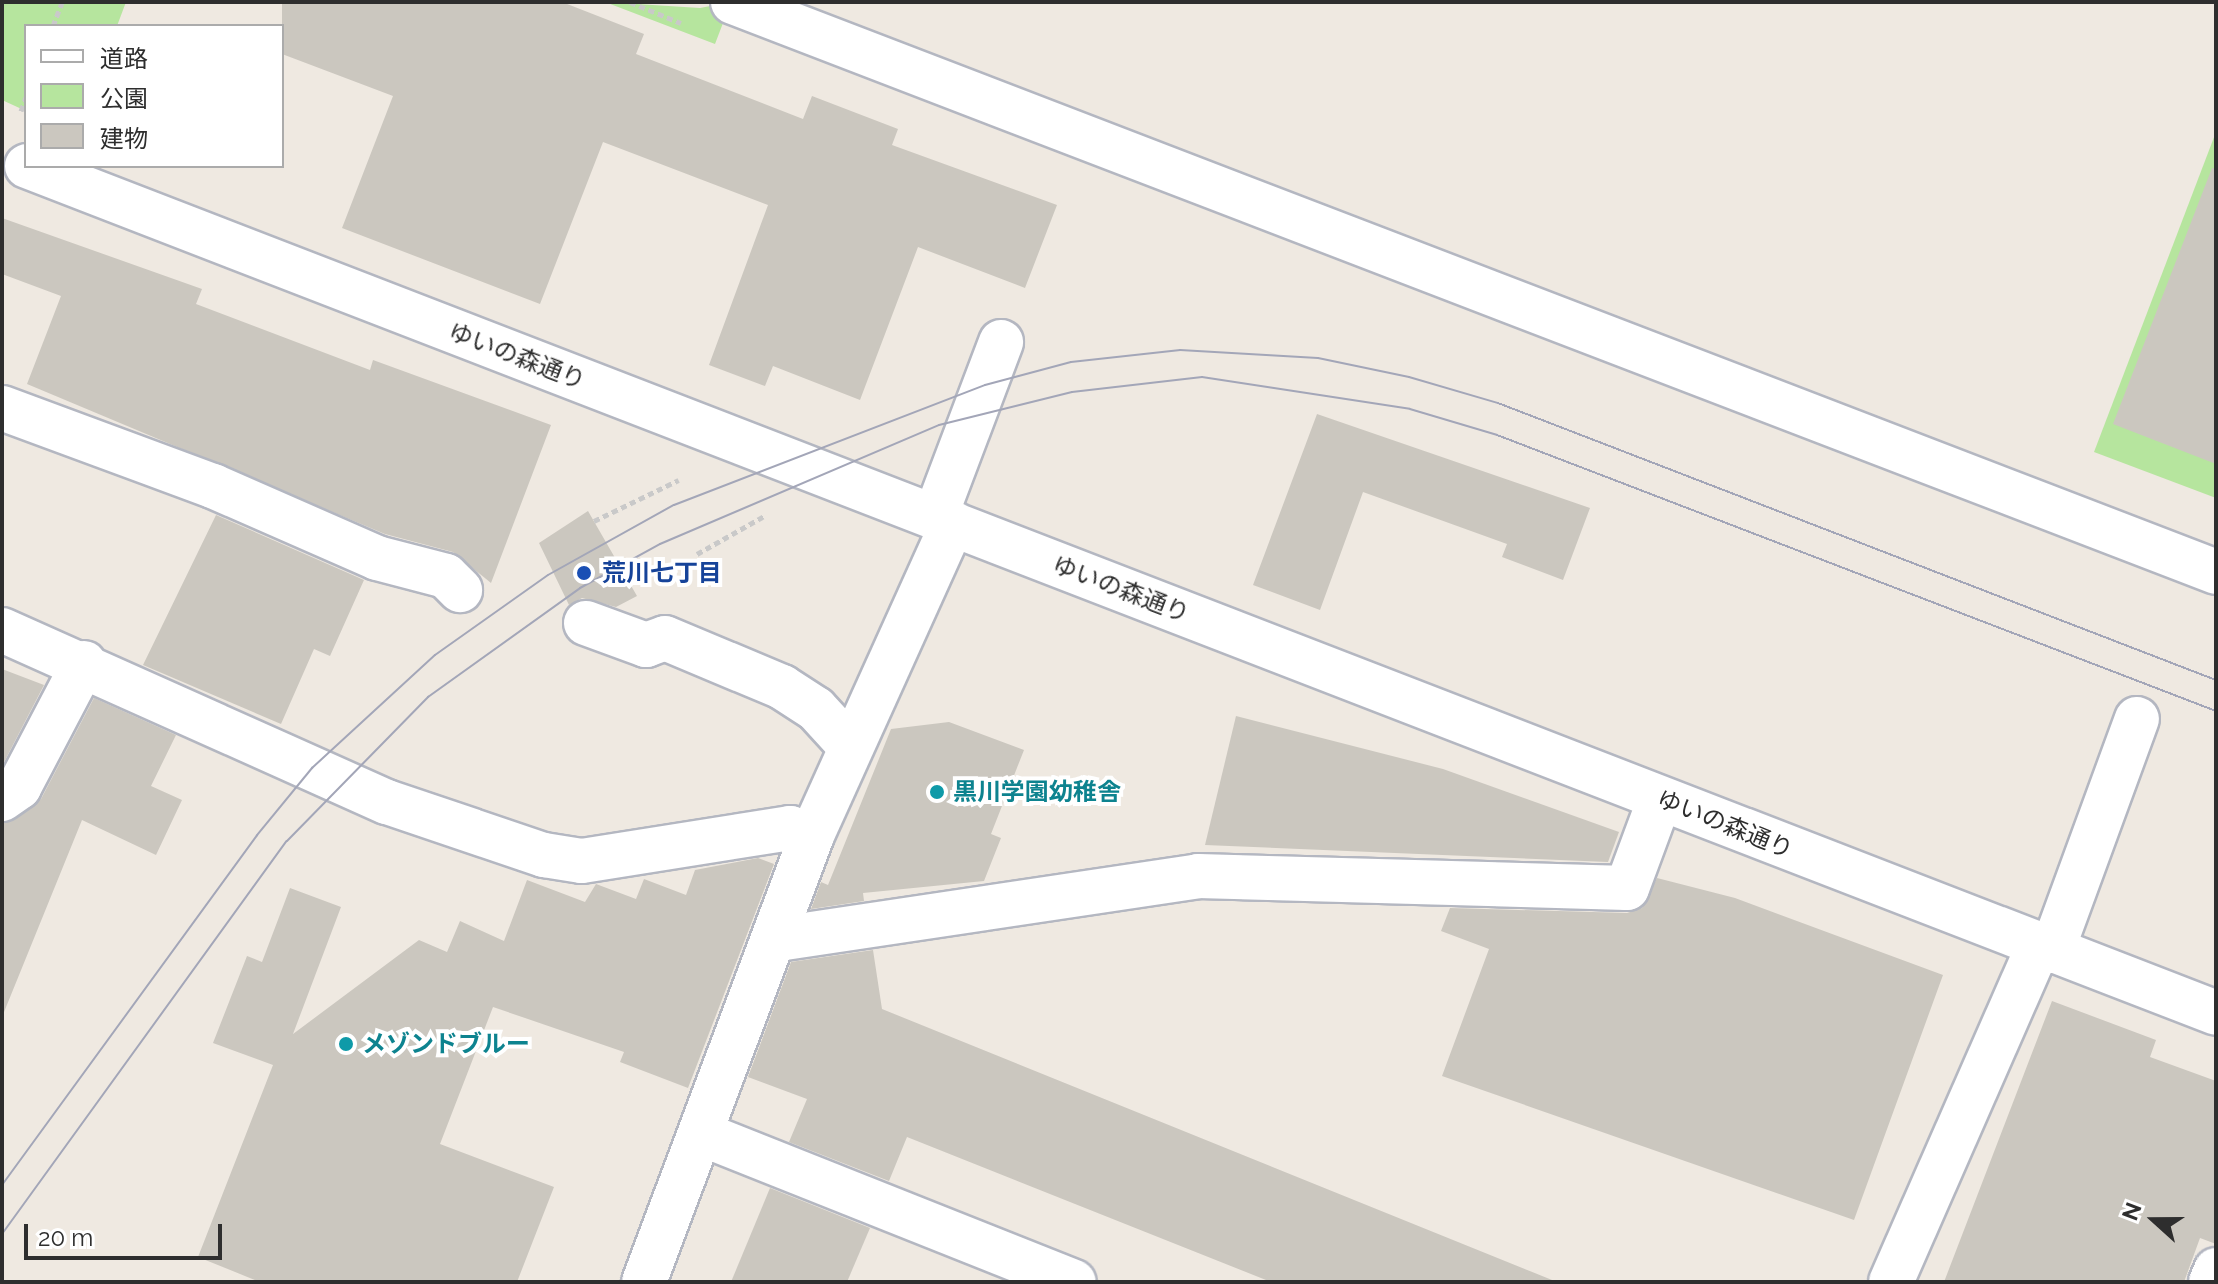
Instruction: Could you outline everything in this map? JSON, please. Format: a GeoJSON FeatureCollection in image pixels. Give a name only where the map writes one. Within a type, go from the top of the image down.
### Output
{"type":"FeatureCollection","features":[{"type":"Feature","properties":{"kind":"street"},"geometry":{"type":"LineString","coordinates":[[733,2],[2216,572]]}},
{"type":"Feature","properties":{"kind":"street","name":"ゆいの森通り"},"geometry":{"type":"LineString","coordinates":[[2,157],[24,165]]}},
{"type":"Feature","properties":{"kind":"street","name":"ゆいの森通り"},"geometry":{"type":"LineString","coordinates":[[31,168],[2216,1013]]}},
{"type":"Feature","properties":{"kind":"street"},"geometry":{"type":"LineString","coordinates":[[644,1282],[778,939],[812,835],[944,520],[1001,342]]}},
{"type":"Feature","properties":{"kind":"street"},"geometry":{"type":"LineString","coordinates":[[2,408],[377,558],[446,576],[460,590]]}},
{"type":"Feature","properties":{"kind":"street"},"geometry":{"type":"LineString","coordinates":[[586,623],[646,645],[665,638],[782,687],[816,709],[849,745]]}},
{"type":"Feature","properties":{"kind":"street"},"geometry":{"type":"LineString","coordinates":[[2,630],[84,663],[387,802],[544,855],[582,861],[790,828],[812,835]]}},
{"type":"Feature","properties":{"kind":"street"},"geometry":{"type":"LineString","coordinates":[[2,799],[19,787],[84,663]]}},
{"type":"Feature","properties":{"kind":"street"},"geometry":{"type":"LineString","coordinates":[[1891,1282],[2045,949],[2137,719]]}},
{"type":"Feature","properties":{"kind":"street"},"geometry":{"type":"LineString","coordinates":[[778,939],[1198,876],[1627,888],[1660,799]]}},
{"type":"Feature","properties":{"kind":"street"},"geometry":{"type":"LineString","coordinates":[[702,1134],[1074,1282]]}},
{"type":"Feature","properties":{"kind":"street"},"geometry":{"type":"LineString","coordinates":[[2211,1282],[2216,1270]]}},
{"type":"Feature","properties":{"kind":"path"},"geometry":{"type":"LineString","coordinates":[[54,24],[62,2]]}},
{"type":"Feature","properties":{"kind":"path"},"geometry":{"type":"LineString","coordinates":[[630,2],[688,25]]}},
{"type":"Feature","properties":{"kind":"path"},"geometry":{"type":"LineString","coordinates":[[594,521],[680,479],[688,468]]}},
{"type":"Feature","properties":{"kind":"path"},"geometry":{"type":"LineString","coordinates":[[697,554],[780,507]]}},
{"type":"Feature","properties":{"kind":"green space"},"geometry":{"type":"Polygon","coordinates":[[[2,2],[126,2],[118,24],[24,24],[24,110],[2,100],[2,2]]]}},
{"type":"Feature","properties":{"kind":"green space"},"geometry":{"type":"Polygon","coordinates":[[[605,2],[700,8],[731,2],[715,44],[605,2]]]}},
{"type":"Feature","properties":{"kind":"green space"},"geometry":{"type":"Polygon","coordinates":[[[2216,132],[2216,498],[2094,452],[2216,132]]]}},
{"type":"Feature","properties":{"kind":"building"},"geometry":{"type":"Polygon","coordinates":[[[282,2],[562,2],[644,34],[636,54],[803,119],[812,96],[898,129],[892,145],[1057,205],[1025,288],[918,247],[860,400],[773,366],[765,386],[709,365],[768,205],[603,142],[540,304],[342,228],[393,96],[284,55],[282,2]]]}},
{"type":"Feature","properties":{"kind":"building"},"geometry":{"type":"Polygon","coordinates":[[[2212,168],[2216,169],[2216,464],[2113,424],[2212,168]]]}},
{"type":"Feature","properties":{"kind":"building"},"geometry":{"type":"Polygon","coordinates":[[[2,218],[202,289],[196,304],[370,370],[373,360],[551,425],[491,583],[453,552],[385,534],[27,384],[61,296],[2,274],[2,218]]]}},
{"type":"Feature","properties":{"kind":"building"},"geometry":{"type":"Polygon","coordinates":[[[1317,414],[1590,508],[1563,580],[1502,557],[1507,544],[1363,492],[1320,610],[1253,585],[1317,414]]]}},
{"type":"Feature","properties":{"kind":"building"},"geometry":{"type":"Polygon","coordinates":[[[588,511],[637,596],[616,607],[582,598],[569,605],[539,543],[588,511]]]}},
{"type":"Feature","properties":{"kind":"building"},"geometry":{"type":"Polygon","coordinates":[[[216,515],[364,580],[330,656],[314,649],[281,724],[143,665],[216,515]]]}},
{"type":"Feature","properties":{"kind":"building"},"geometry":{"type":"Polygon","coordinates":[[[2,669],[44,685],[2,766],[2,669]]]}},
{"type":"Feature","properties":{"kind":"building"},"geometry":{"type":"Polygon","coordinates":[[[94,698],[176,735],[151,786],[182,800],[156,855],[82,820],[2,1017],[2,824],[41,799],[94,698]]]}},
{"type":"Feature","properties":{"kind":"building"},"geometry":{"type":"Polygon","coordinates":[[[1236,716],[1443,769],[1619,832],[1608,862],[1205,845],[1236,716]]]}},
{"type":"Feature","properties":{"kind":"building","name":"黒川学園幼稚舎"},"geometry":{"type":"Polygon","coordinates":[[[949,722],[1024,750],[991,834],[1001,838],[984,881],[863,893],[864,901],[811,909],[821,882],[828,885],[891,729],[949,722]]]}},
{"type":"Feature","properties":{"kind":"building"},"geometry":{"type":"Polygon","coordinates":[[[758,858],[774,864],[688,1088],[620,1062],[624,1052],[493,1007],[440,1144],[554,1187],[517,1282],[260,1282],[198,1257],[273,1065],[213,1043],[247,956],[262,962],[290,888],[341,907],[293,1034],[419,940],[447,952],[460,921],[504,941],[527,880],[585,902],[596,884],[636,899],[644,879],[686,895],[695,870],[758,858]]]}},
{"type":"Feature","properties":{"kind":"building"},"geometry":{"type":"Polygon","coordinates":[[[1657,878],[1735,898],[1943,975],[1854,1220],[1442,1076],[1489,949],[1441,931],[1450,908],[1627,913],[1642,908],[1657,878]]]}},
{"type":"Feature","properties":{"kind":"building"},"geometry":{"type":"Polygon","coordinates":[[[873,950],[882,1009],[1557,1282],[1271,1282],[907,1137],[889,1181],[789,1142],[807,1099],[748,1077],[791,962],[873,950]]]}},
{"type":"Feature","properties":{"kind":"building"},"geometry":{"type":"Polygon","coordinates":[[[2052,1001],[2156,1040],[2150,1057],[2216,1081],[2216,1244],[2200,1238],[2184,1282],[1944,1282],[2052,1001]]]}},
{"type":"Feature","properties":{"kind":"building"},"geometry":{"type":"Polygon","coordinates":[[[770,1188],[870,1228],[847,1282],[731,1282],[770,1188]]]}},
{"type":"Feature","properties":{"kind":"tram line"},"geometry":{"type":"LineString","coordinates":[[2,1185],[257,835],[312,768],[435,655],[548,575],[674,505],[985,385],[1071,362],[1180,350],[1318,358],[1409,377],[1498,403],[2216,680]]}},
{"type":"Feature","properties":{"kind":"tram line"},"geometry":{"type":"LineString","coordinates":[[2,1234],[287,841],[428,697],[580,588],[660,544],[939,425],[1072,392],[1202,377],[1410,409],[1497,435],[2216,711]]}},
{"type":"Feature","properties":{"kind":"place","name":"荒川七丁目"},"geometry":{"type":"Point","coordinates":[584,573]}},
{"type":"Feature","properties":{"kind":"place","name":"黒川学園幼稚舎"},"geometry":{"type":"Point","coordinates":[937,792]}},
{"type":"Feature","properties":{"kind":"place","name":"メゾンドブルー"},"geometry":{"type":"Point","coordinates":[346,1044]}}]}
